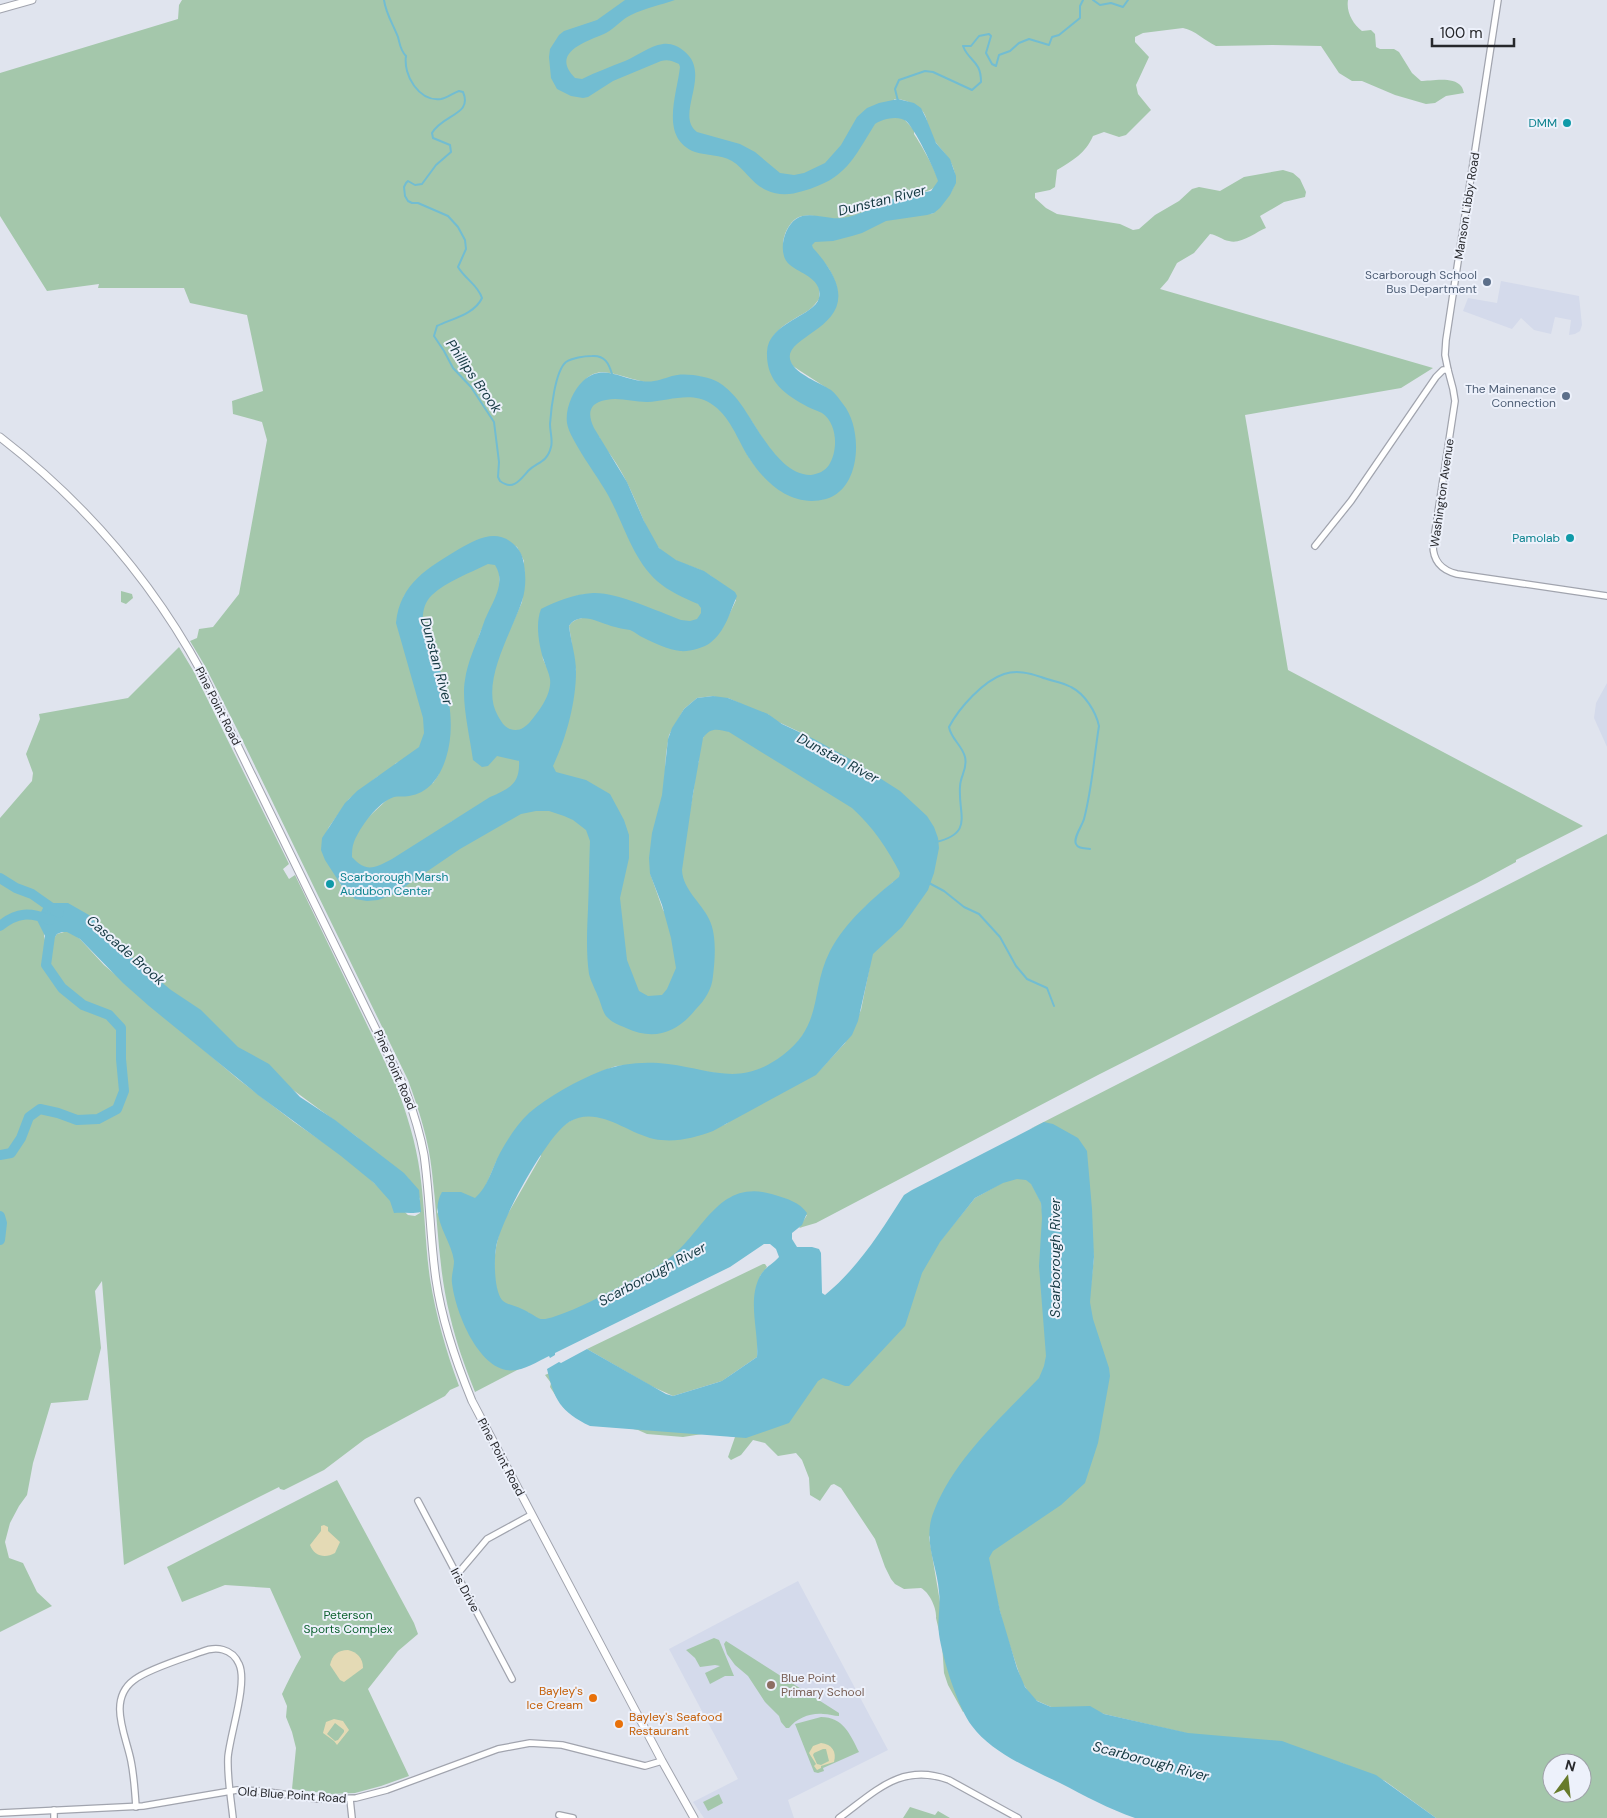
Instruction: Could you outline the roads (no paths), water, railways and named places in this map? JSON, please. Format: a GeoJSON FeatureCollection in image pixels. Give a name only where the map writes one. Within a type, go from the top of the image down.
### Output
{"type":"FeatureCollection","features":[{"type":"Feature","properties":{"kind":"main road"},"geometry":{"type":"LineString","coordinates":[[0,9],[32,0]]}},
{"type":"Feature","properties":{"kind":"main road","name":"Pine Point Road"},"geometry":{"type":"LineString","coordinates":[[0,437],[49,478],[93,521],[134,569],[173,624],[202,674],[400,1077],[415,1117],[426,1167],[429,1217],[439,1299],[452,1349],[472,1401],[694,1818]]}},
{"type":"Feature","properties":{"kind":"street","name":"Manson Libby Road"},"geometry":{"type":"LineString","coordinates":[[1448,370],[1445,355],[1446,340],[1498,0]]}},
{"type":"Feature","properties":{"kind":"street"},"geometry":{"type":"LineString","coordinates":[[1315,546],[1351,501],[1436,377],[1440,372],[1448,370]]}},
{"type":"Feature","properties":{"kind":"street","name":"Washington Avenue"},"geometry":{"type":"LineString","coordinates":[[1448,370],[1454,392],[1454,406],[1434,537],[1433,551],[1437,562],[1445,570],[1457,574],[1607,596]]}},
{"type":"Feature","properties":{"kind":"street","name":"Iris Drive"},"geometry":{"type":"LineString","coordinates":[[418,1501],[512,1679]]}},
{"type":"Feature","properties":{"kind":"street"},"geometry":{"type":"LineString","coordinates":[[456,1573],[460,1571],[487,1538],[531,1515]]}},
{"type":"Feature","properties":{"kind":"street"},"geometry":{"type":"LineString","coordinates":[[136,1806],[132,1768],[120,1716],[120,1706],[124,1692],[132,1681],[144,1674],[214,1648],[228,1651],[234,1656],[239,1664],[242,1675],[228,1758],[233,1818]]}},
{"type":"Feature","properties":{"kind":"street","name":"Old Blue Point Road"},"geometry":{"type":"LineString","coordinates":[[0,1813],[161,1804],[230,1791],[261,1791],[318,1799],[350,1798],[387,1790],[498,1749],[523,1744],[557,1744],[645,1766],[662,1761]]}},
{"type":"Feature","properties":{"kind":"street"},"geometry":{"type":"LineString","coordinates":[[839,1818],[896,1779],[922,1774],[949,1780],[1018,1818]]}},
{"type":"Feature","properties":{"kind":"street"},"geometry":{"type":"LineString","coordinates":[[350,1798],[352,1818]]}},
{"type":"Feature","properties":{"kind":"street"},"geometry":{"type":"LineString","coordinates":[[54,1810],[54,1818]]}},
{"type":"Feature","properties":{"kind":"street"},"geometry":{"type":"LineString","coordinates":[[559,1815],[572,1818]]}},
{"type":"Feature","properties":{"kind":"water"},"geometry":{"type":"Polygon","coordinates":[[[625,0],[675,0],[631,15],[606,33],[581,44],[569,54],[566,61],[568,69],[575,78],[582,79],[658,45],[672,44],[677,46],[692,60],[695,71],[689,115],[691,125],[697,132],[740,144],[755,152],[780,173],[794,175],[804,173],[825,163],[841,145],[857,117],[867,108],[898,99],[914,103],[921,108],[936,143],[950,159],[956,176],[956,183],[950,195],[934,213],[886,221],[862,233],[833,241],[815,242],[812,245],[832,275],[838,295],[834,311],[824,323],[799,342],[791,351],[791,362],[803,374],[826,387],[838,397],[849,415],[854,428],[856,457],[847,483],[838,493],[826,499],[814,501],[791,497],[781,492],[763,477],[756,468],[723,414],[703,399],[687,397],[647,402],[611,399],[600,401],[591,409],[590,413],[594,428],[627,482],[644,521],[659,548],[676,560],[704,571],[735,592],[737,596],[720,633],[707,645],[692,650],[680,651],[671,649],[652,642],[630,630],[614,627],[595,620],[578,619],[569,626],[576,666],[576,684],[566,732],[553,766],[556,772],[586,780],[610,794],[624,820],[629,835],[629,858],[620,898],[627,960],[639,991],[648,996],[662,995],[667,989],[676,968],[671,938],[662,905],[650,874],[649,858],[652,833],[662,795],[668,739],[672,728],[684,709],[697,698],[713,696],[728,698],[768,714],[782,724],[850,759],[900,791],[927,816],[934,827],[939,848],[928,890],[902,927],[873,954],[858,1021],[852,1035],[816,1075],[713,1131],[692,1138],[677,1140],[654,1139],[601,1118],[591,1117],[569,1122],[560,1130],[525,1180],[499,1236],[495,1267],[499,1295],[506,1303],[541,1319],[565,1313],[600,1297],[664,1262],[678,1251],[724,1201],[738,1194],[755,1191],[789,1200],[800,1206],[807,1213],[802,1225],[792,1233],[792,1239],[797,1247],[819,1249],[821,1253],[822,1293],[825,1295],[859,1261],[904,1195],[1044,1122],[1053,1124],[1078,1138],[1087,1151],[1094,1257],[1090,1302],[1093,1319],[1110,1376],[1098,1443],[1085,1483],[1061,1505],[993,1551],[989,1558],[1000,1611],[1017,1668],[1025,1687],[1037,1701],[1051,1707],[1090,1706],[1104,1714],[1188,1733],[1282,1741],[1376,1775],[1436,1818],[1135,1818],[1116,1811],[1025,1766],[990,1744],[972,1726],[961,1707],[951,1682],[941,1644],[938,1582],[931,1552],[929,1532],[934,1511],[943,1492],[966,1456],[1039,1378],[1044,1366],[1046,1356],[1039,1266],[1041,1203],[1031,1184],[1026,1180],[1017,1179],[1003,1183],[975,1198],[940,1242],[922,1273],[905,1326],[849,1386],[823,1378],[818,1381],[789,1423],[746,1438],[590,1426],[572,1416],[560,1404],[547,1369],[587,1349],[666,1394],[673,1396],[722,1381],[757,1357],[754,1306],[756,1286],[762,1273],[779,1257],[776,1249],[770,1244],[764,1244],[730,1267],[555,1353],[550,1358],[549,1356],[517,1370],[506,1370],[495,1366],[485,1358],[462,1321],[452,1283],[454,1261],[452,1252],[439,1218],[438,1201],[442,1192],[461,1192],[475,1198],[487,1183],[506,1142],[525,1117],[554,1095],[601,1071],[625,1064],[651,1063],[727,1074],[740,1073],[754,1071],[768,1065],[783,1055],[796,1043],[811,1019],[824,965],[836,940],[852,920],[899,877],[900,873],[879,838],[852,808],[729,732],[711,730],[703,738],[682,870],[686,884],[712,925],[715,947],[712,981],[708,994],[681,1024],[664,1032],[646,1034],[626,1028],[606,1016],[590,977],[587,941],[590,841],[586,830],[573,820],[549,811],[521,814],[460,849],[394,894],[378,900],[355,899],[343,888],[325,860],[321,850],[322,838],[345,803],[357,791],[419,747],[424,733],[423,718],[396,623],[403,597],[417,578],[459,549],[485,537],[498,536],[505,538],[517,547],[524,564],[525,587],[523,596],[499,658],[492,689],[493,703],[498,716],[504,725],[513,730],[521,729],[530,722],[541,708],[549,691],[550,679],[538,635],[538,621],[541,609],[566,598],[593,593],[625,599],[681,620],[690,621],[697,619],[701,613],[701,608],[698,604],[661,585],[648,572],[629,540],[608,495],[573,439],[567,423],[567,412],[570,400],[579,385],[590,376],[598,373],[646,381],[682,374],[714,380],[723,385],[735,397],[768,446],[788,467],[799,473],[811,475],[821,472],[829,465],[834,453],[835,438],[831,424],[822,413],[808,407],[784,392],[773,379],[767,362],[769,342],[775,333],[809,310],[816,304],[819,298],[818,286],[786,261],[783,248],[785,235],[791,223],[801,216],[848,217],[895,198],[931,191],[938,181],[924,149],[910,125],[903,119],[895,118],[886,119],[875,124],[861,148],[847,166],[829,180],[818,186],[794,193],[780,194],[766,190],[732,161],[723,157],[695,152],[684,145],[677,137],[673,115],[679,64],[668,60],[661,61],[613,81],[588,97],[571,96],[557,89],[551,78],[550,49],[564,31],[597,20],[625,0]],[[488,564],[452,581],[432,595],[424,608],[424,633],[433,659],[443,676],[450,708],[451,729],[446,758],[437,778],[428,788],[416,794],[394,797],[388,800],[376,809],[365,822],[353,844],[352,857],[366,867],[376,867],[392,859],[490,797],[508,788],[516,780],[519,761],[497,756],[488,766],[482,767],[473,760],[465,708],[464,689],[466,673],[498,588],[499,580],[495,565],[488,564]]]}},
{"type":"Feature","properties":{"kind":"water"},"geometry":{"type":"Polygon","coordinates":[[[50,903],[68,903],[89,915],[112,941],[171,990],[201,1010],[238,1047],[269,1064],[300,1097],[335,1120],[404,1173],[419,1190],[421,1212],[394,1213],[390,1201],[374,1183],[341,1156],[258,1095],[149,1006],[123,983],[80,939],[67,932],[62,932],[57,934],[47,949],[45,936],[37,920],[44,906],[50,903]]]}},
{"type":"Feature","properties":{"kind":"waterway","name":"Phillips Brook"},"geometry":{"type":"LineString","coordinates":[[384,0],[401,49],[406,56],[407,71],[414,86],[419,92],[433,99],[441,99],[459,91],[463,92],[465,100],[460,110],[443,122],[432,133],[433,138],[450,145],[451,152],[436,165],[422,184],[415,185],[408,181],[404,187],[405,196],[408,201],[418,203],[448,216],[458,227],[465,240],[466,249],[458,267],[478,289],[482,298],[479,304],[468,312],[437,326],[434,336],[453,368],[471,387],[494,422],[499,462],[498,477],[500,481],[509,485],[516,483],[547,456],[552,444],[550,424],[554,391],[559,374],[566,362],[582,357],[600,357],[608,364],[612,374]]}},
{"type":"Feature","properties":{"kind":"waterway"},"geometry":{"type":"LineString","coordinates":[[898,101],[895,89],[899,80],[925,71],[933,72],[972,90],[981,82],[979,69],[963,46],[971,46],[979,36],[989,34],[991,36],[986,53],[992,64],[996,66],[999,55],[1010,51],[1019,43],[1029,39],[1049,45],[1052,37],[1059,35],[1080,18],[1080,6],[1083,0]]}},
{"type":"Feature","properties":{"kind":"waterway"},"geometry":{"type":"LineString","coordinates":[[1093,0],[1100,5],[1111,3],[1123,7],[1128,0]]}},
{"type":"Feature","properties":{"kind":"waterway"},"geometry":{"type":"LineString","coordinates":[[936,842],[956,834],[962,822],[960,787],[966,761],[964,753],[949,727],[965,704],[980,689],[1004,674],[1018,672],[1032,674],[1071,687],[1081,694],[1095,715],[1099,726],[1091,785],[1084,819],[1075,841],[1078,847],[1090,849]]}},
{"type":"Feature","properties":{"kind":"waterway"},"geometry":{"type":"LineString","coordinates":[[0,878],[16,888],[32,894],[59,913]]}},
{"type":"Feature","properties":{"kind":"waterway"},"geometry":{"type":"LineString","coordinates":[[929,883],[944,891],[964,907],[979,914],[1000,937],[1016,966],[1027,979],[1047,988],[1054,1006]]}},
{"type":"Feature","properties":{"kind":"waterway"},"geometry":{"type":"LineString","coordinates":[[0,926],[12,918],[24,915],[50,920]]}},
{"type":"Feature","properties":{"kind":"waterway","name":"Cascade Brook"},"geometry":{"type":"LineString","coordinates":[[0,1155],[11,1153],[21,1138],[29,1117],[40,1109],[77,1120],[98,1119],[117,1109],[124,1091],[121,1028],[109,1015],[83,1005],[62,988],[46,965],[50,936]]}},
{"type":"Feature","properties":{"kind":"waterway","name":"Cascade Brook"},"geometry":{"type":"LineString","coordinates":[[0,1216],[2,1223],[0,1240]]}},
{"type":"Feature","properties":{"kind":"place","name":"DMM"},"geometry":{"type":"Point","coordinates":[1567,123]}},
{"type":"Feature","properties":{"kind":"place","name":"Scarborough School Bus Department"},"geometry":{"type":"Point","coordinates":[1487,282]}},
{"type":"Feature","properties":{"kind":"place","name":"The Mainenance Connection"},"geometry":{"type":"Point","coordinates":[1566,396]}},
{"type":"Feature","properties":{"kind":"place","name":"Pamolab"},"geometry":{"type":"Point","coordinates":[1570,538]}},
{"type":"Feature","properties":{"kind":"place","name":"Scarborough Marsh Audubon Center"},"geometry":{"type":"Point","coordinates":[330,884]}},
{"type":"Feature","properties":{"kind":"place","name":"Blue Point Primary School"},"geometry":{"type":"Point","coordinates":[771,1685]}},
{"type":"Feature","properties":{"kind":"place","name":"Bayley's Ice Cream"},"geometry":{"type":"Point","coordinates":[593,1698]}},
{"type":"Feature","properties":{"kind":"place","name":"Bayley's Seafood Restaurant"},"geometry":{"type":"Point","coordinates":[619,1724]}},
{"type":"Feature","properties":{"kind":"water label","name":"Dunstan River"},"geometry":{"type":"Point","coordinates":[882,200]}},
{"type":"Feature","properties":{"kind":"water label","name":"Dunstan River"},"geometry":{"type":"Point","coordinates":[437,661]}},
{"type":"Feature","properties":{"kind":"water label","name":"Dunstan River"},"geometry":{"type":"Point","coordinates":[838,758]}},
{"type":"Feature","properties":{"kind":"water label","name":"Scarborough River"},"geometry":{"type":"Point","coordinates":[1055,1258]}},
{"type":"Feature","properties":{"kind":"water label","name":"Scarborough River"},"geometry":{"type":"Point","coordinates":[652,1274]}},
{"type":"Feature","properties":{"kind":"water label","name":"Scarborough River"},"geometry":{"type":"Point","coordinates":[1151,1761]}},
{"type":"Feature","properties":{"kind":"park label","name":"Peterson Sports Complex"},"geometry":{"type":"Point","coordinates":[348,1622]}}]}
